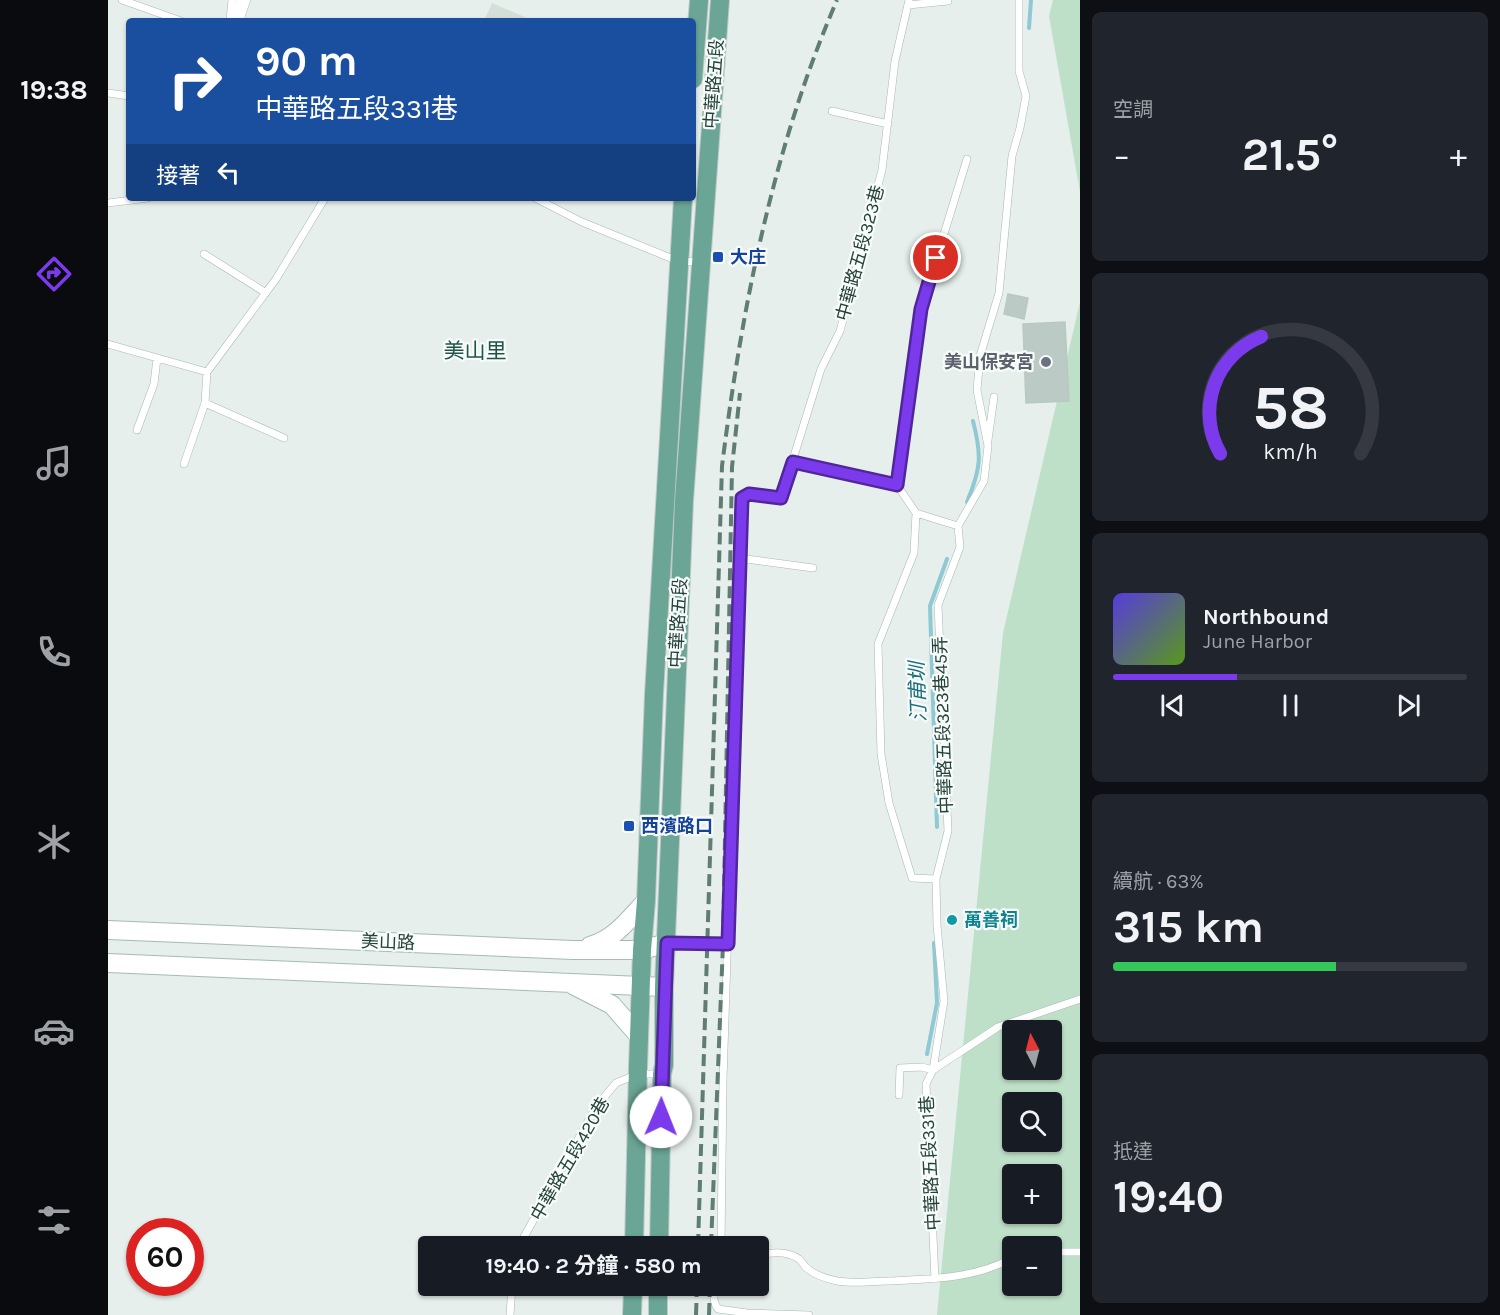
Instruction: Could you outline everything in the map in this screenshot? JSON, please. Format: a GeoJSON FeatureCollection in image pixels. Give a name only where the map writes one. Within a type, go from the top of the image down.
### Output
{"type":"FeatureCollection","features":[{"type":"Feature","properties":{"kind":"main road","name":"中華路五段"},"geometry":{"type":"LineString","coordinates":[[696,40],[699,0]]}},
{"type":"Feature","properties":{"kind":"main road","name":"中華路五段"},"geometry":{"type":"LineString","coordinates":[[659,1236],[664,987],[684,501],[720,0]]}},
{"type":"Feature","properties":{"kind":"main road","name":"中華路五段"},"geometry":{"type":"LineString","coordinates":[[634,1236],[642,950],[654,694],[683,201]]}},
{"type":"Feature","properties":{"kind":"main road"},"geometry":{"type":"LineString","coordinates":[[632,1315],[633,1296]]}},
{"type":"Feature","properties":{"kind":"main road"},"geometry":{"type":"LineString","coordinates":[[658,1296],[658,1315]]}},
{"type":"Feature","properties":{"kind":"street"},"geometry":{"type":"LineString","coordinates":[[237,18],[243,0]]}},
{"type":"Feature","properties":{"kind":"street"},"geometry":{"type":"LineString","coordinates":[[654,694],[675,693]]}},
{"type":"Feature","properties":{"kind":"street"},"geometry":{"type":"LineString","coordinates":[[573,950],[602,942],[616,934],[646,901]]}},
{"type":"Feature","properties":{"kind":"street","name":"美山路"},"geometry":{"type":"LineString","coordinates":[[108,930],[573,950],[642,950],[667,943]]}},
{"type":"Feature","properties":{"kind":"street","name":"美山路"},"geometry":{"type":"LineString","coordinates":[[108,963],[664,987]]}},
{"type":"Feature","properties":{"kind":"street"},"geometry":{"type":"LineString","coordinates":[[569,983],[612,1005],[639,1036]]}},
{"type":"Feature","properties":{"kind":"lane"},"geometry":{"type":"LineString","coordinates":[[122,0],[173,18]]}},
{"type":"Feature","properties":{"kind":"lane"},"geometry":{"type":"LineString","coordinates":[[230,18],[232,0]]}},
{"type":"Feature","properties":{"kind":"lane","name":"中華路五段323巷45弄"},"geometry":{"type":"LineString","coordinates":[[933,1070],[944,1001],[936,925],[936,879],[948,831],[938,605],[960,547],[958,526],[984,481],[988,446],[977,390],[980,356],[999,293],[1012,156],[1026,96],[1020,71],[1019,0]]}},
{"type":"Feature","properties":{"kind":"lane"},"geometry":{"type":"LineString","coordinates":[[908,2],[948,1]]}},
{"type":"Feature","properties":{"kind":"lane","name":"中華路五段323巷"},"geometry":{"type":"LineString","coordinates":[[739,558],[742,498],[749,494],[781,498],[821,369],[840,332],[882,170],[895,61],[908,2]]}},
{"type":"Feature","properties":{"kind":"lane"},"geometry":{"type":"LineString","coordinates":[[108,93],[126,96]]}},
{"type":"Feature","properties":{"kind":"lane"},"geometry":{"type":"LineString","coordinates":[[832,111],[888,124]]}},
{"type":"Feature","properties":{"kind":"lane"},"geometry":{"type":"LineString","coordinates":[[936,879],[912,878],[889,803],[881,754],[878,644],[914,554],[916,513],[897,485],[921,309],[967,159]]}},
{"type":"Feature","properties":{"kind":"lane"},"geometry":{"type":"LineString","coordinates":[[108,203],[126,201]]}},
{"type":"Feature","properties":{"kind":"lane"},"geometry":{"type":"LineString","coordinates":[[184,464],[206,402],[207,372],[266,292],[323,201]]}},
{"type":"Feature","properties":{"kind":"lane"},"geometry":{"type":"LineString","coordinates":[[541,201],[582,222],[678,261],[700,262]]}},
{"type":"Feature","properties":{"kind":"lane"},"geometry":{"type":"LineString","coordinates":[[204,254],[266,292]]}},
{"type":"Feature","properties":{"kind":"lane"},"geometry":{"type":"LineString","coordinates":[[108,344],[207,372]]}},
{"type":"Feature","properties":{"kind":"lane"},"geometry":{"type":"LineString","coordinates":[[137,430],[154,384],[158,358]]}},
{"type":"Feature","properties":{"kind":"lane"},"geometry":{"type":"LineString","coordinates":[[988,446],[994,398]]}},
{"type":"Feature","properties":{"kind":"lane"},"geometry":{"type":"LineString","coordinates":[[206,402],[284,438]]}},
{"type":"Feature","properties":{"kind":"lane"},"geometry":{"type":"LineString","coordinates":[[793,462],[897,485]]}},
{"type":"Feature","properties":{"kind":"lane"},"geometry":{"type":"LineString","coordinates":[[916,513],[958,526]]}},
{"type":"Feature","properties":{"kind":"lane"},"geometry":{"type":"LineString","coordinates":[[721,1236],[723,1080],[736,717],[739,558],[813,568]]}},
{"type":"Feature","properties":{"kind":"lane"},"geometry":{"type":"LineString","coordinates":[[667,943],[728,944]]}},
{"type":"Feature","properties":{"kind":"lane","name":"中華路五段331巷"},"geometry":{"type":"LineString","coordinates":[[935,1279],[926,1084],[933,1070],[998,1027],[1080,999]]}},
{"type":"Feature","properties":{"kind":"lane"},"geometry":{"type":"LineString","coordinates":[[899,1095],[900,1068],[922,1067],[933,1070]]}},
{"type":"Feature","properties":{"kind":"lane","name":"中華路五段420巷"},"geometry":{"type":"LineString","coordinates":[[525,1236],[596,1107],[616,1083],[638,1074],[662,1074]]}},
{"type":"Feature","properties":{"kind":"lane"},"geometry":{"type":"LineString","coordinates":[[1062,1252],[1080,1252]]}},
{"type":"Feature","properties":{"kind":"lane"},"geometry":{"type":"LineString","coordinates":[[769,1254],[784,1253],[799,1259],[807,1269],[821,1276],[838,1281],[858,1282],[935,1279],[1002,1264]]}},
{"type":"Feature","properties":{"kind":"lane"},"geometry":{"type":"LineString","coordinates":[[510,1315],[511,1296]]}},
{"type":"Feature","properties":{"kind":"lane"},"geometry":{"type":"LineString","coordinates":[[714,1296],[713,1303],[718,1309],[747,1313],[809,1315]]}},
{"type":"Feature","properties":{"kind":"shaded area"},"geometry":{"type":"Polygon","coordinates":[[[492,3],[527,18],[485,18],[492,3]]]}},
{"type":"Feature","properties":{"kind":"green space"},"geometry":{"type":"Polygon","coordinates":[[[1053,0],[1080,0],[1080,192],[1049,16],[1053,0]]]}},
{"type":"Feature","properties":{"kind":"green space"},"geometry":{"type":"Polygon","coordinates":[[[1080,302],[1080,1315],[937,1315],[1003,633],[1080,302]]]}},
{"type":"Feature","properties":{"kind":"building"},"geometry":{"type":"Polygon","coordinates":[[[1008,294],[1028,298],[1024,319],[1004,314],[1008,294]]]}},
{"type":"Feature","properties":{"kind":"building","name":"美山保安宮"},"geometry":{"type":"Polygon","coordinates":[[[1065,322],[1069,401],[1026,403],[1023,324],[1065,322]]]}},
{"type":"Feature","properties":{"kind":"waterway","name":"汀甫圳"},"geometry":{"type":"LineString","coordinates":[[1029,28],[1031,0]]}},
{"type":"Feature","properties":{"kind":"waterway","name":"汀甫圳"},"geometry":{"type":"LineString","coordinates":[[967,502],[979,462],[973,421]]}},
{"type":"Feature","properties":{"kind":"waterway","name":"汀甫圳"},"geometry":{"type":"LineString","coordinates":[[937,827],[930,606],[947,559]]}},
{"type":"Feature","properties":{"kind":"waterway","name":"汀甫圳"},"geometry":{"type":"LineString","coordinates":[[927,1054],[937,1003],[934,943]]}},
{"type":"Feature","properties":{"kind":"railway"},"geometry":{"type":"LineString","coordinates":[[698,1236],[722,466],[739,347],[763,229],[795,113],[837,0]]}},
{"type":"Feature","properties":{"kind":"railway"},"geometry":{"type":"LineString","coordinates":[[711,1236],[723,944],[732,467],[740,393]]}},
{"type":"Feature","properties":{"kind":"railway"},"geometry":{"type":"LineString","coordinates":[[696,1315],[697,1296]]}},
{"type":"Feature","properties":{"kind":"railway"},"geometry":{"type":"LineString","coordinates":[[709,1315],[710,1296]]}},
{"type":"Feature","properties":{"kind":"place","name":"大庄"},"geometry":{"type":"Point","coordinates":[718,257]}},
{"type":"Feature","properties":{"kind":"place","name":"美山保安宮"},"geometry":{"type":"Point","coordinates":[1046,362]}},
{"type":"Feature","properties":{"kind":"place","name":"西濱路口"},"geometry":{"type":"Point","coordinates":[629,826]}},
{"type":"Feature","properties":{"kind":"place","name":"萬善祠"},"geometry":{"type":"Point","coordinates":[952,920]}},
{"type":"Feature","properties":{"kind":"district","name":"美山里"},"geometry":{"type":"Point","coordinates":[475,351]}},
{"type":"Feature","properties":{"kind":"route"},"geometry":{"type":"LineString","coordinates":[[661,1117],[667,943],[728,944],[742,498],[749,494],[781,498],[793,462],[897,485],[921,309],[936,258]]}}]}
